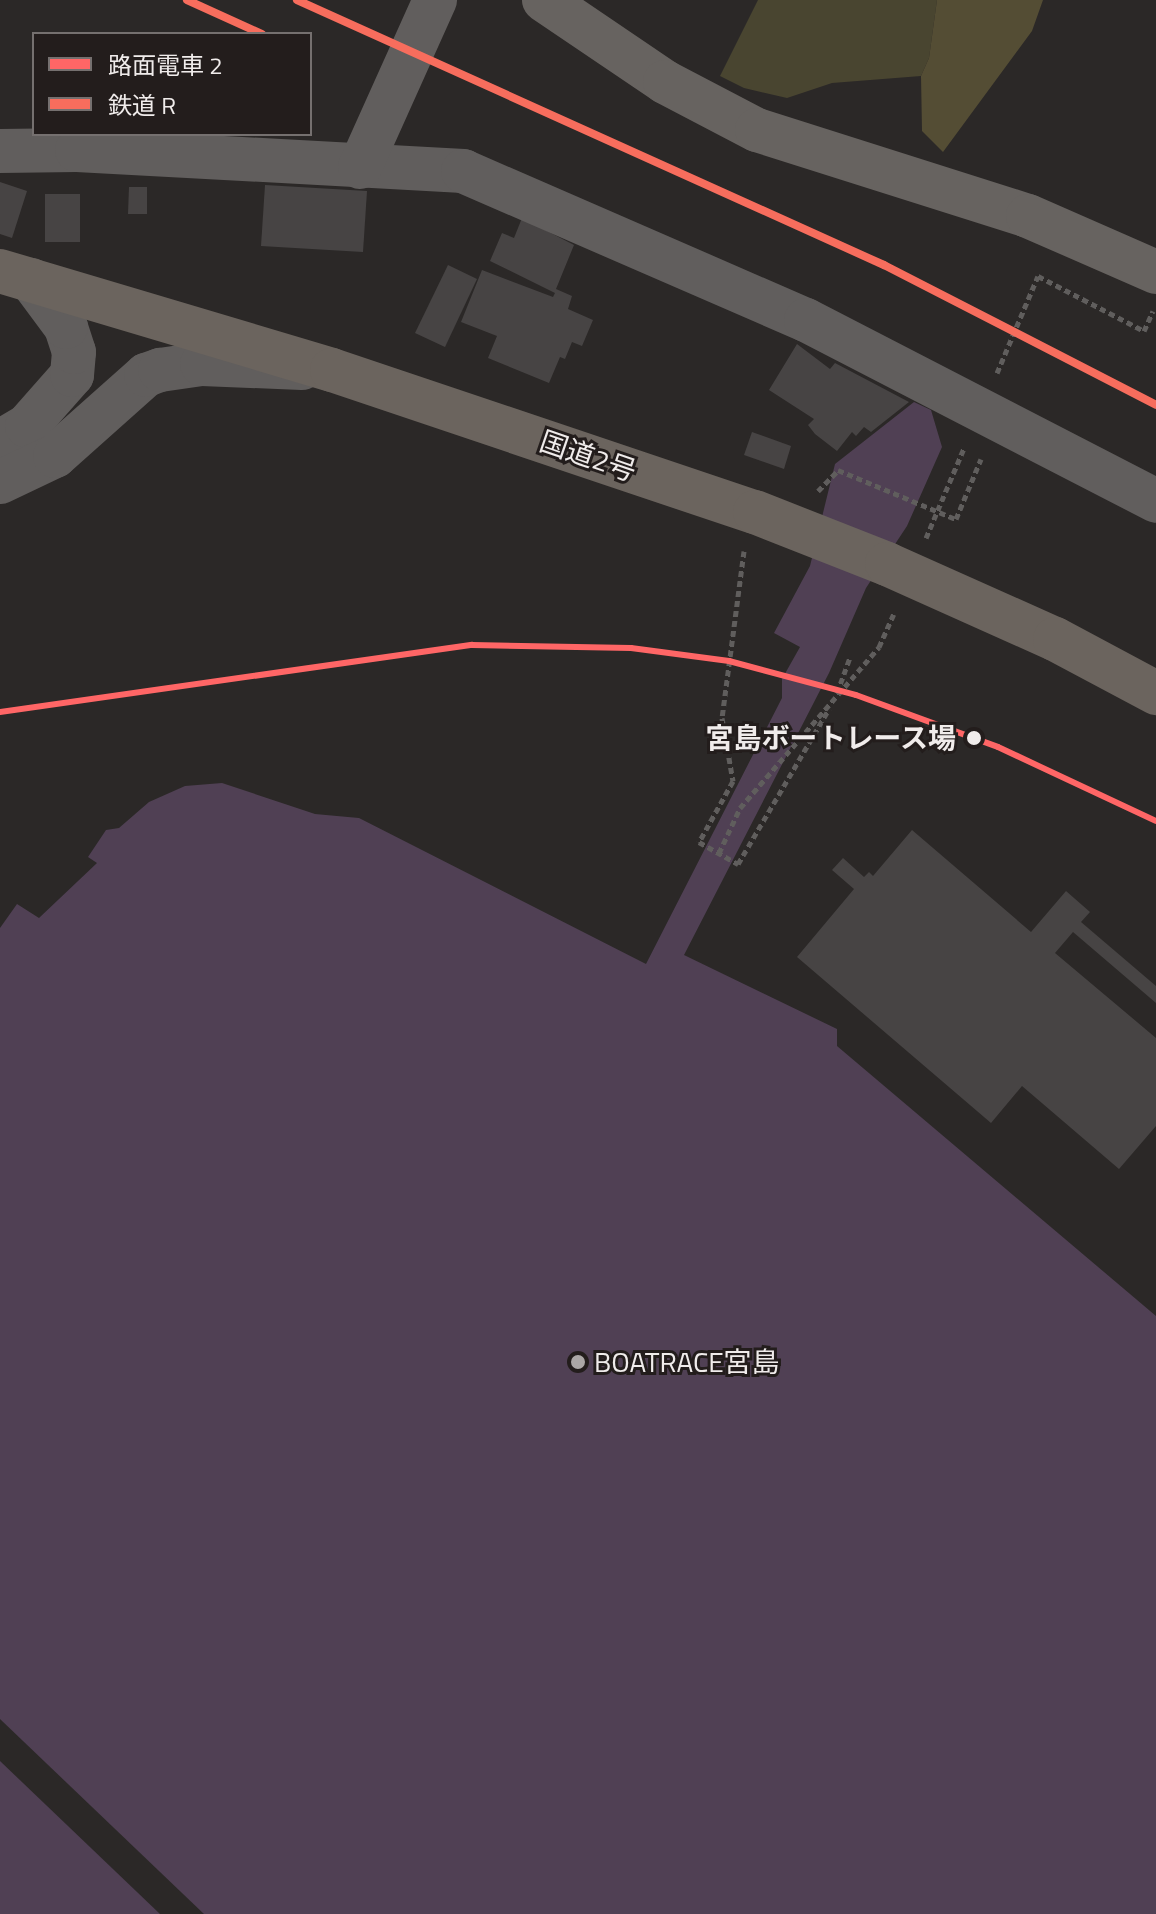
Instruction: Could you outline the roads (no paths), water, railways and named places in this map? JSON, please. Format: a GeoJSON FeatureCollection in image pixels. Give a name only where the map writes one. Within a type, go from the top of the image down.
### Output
{"type":"FeatureCollection","features":[{"type":"Feature","properties":{"kind":"highway","name":"国道2号"},"geometry":{"type":"LineString","coordinates":[[16,276],[815,514],[887,564],[1055,639],[1156,693]]}},
{"type":"Feature","properties":{"kind":"street"},"geometry":{"type":"LineString","coordinates":[[360,167],[435,0]]}},
{"type":"Feature","properties":{"kind":"street"},"geometry":{"type":"LineString","coordinates":[[544,0],[665,82],[757,130],[1028,216],[1156,272]]}},
{"type":"Feature","properties":{"kind":"street"},"geometry":{"type":"LineString","coordinates":[[0,151],[77,150],[463,171],[520,192],[806,320],[1156,501]]}},
{"type":"Feature","properties":{"kind":"street"},"geometry":{"type":"LineString","coordinates":[[0,442],[37,416],[72,375],[72,341],[56,308],[16,276]]}},
{"type":"Feature","properties":{"kind":"street"},"geometry":{"type":"LineString","coordinates":[[0,482],[55,456],[146,375],[160,370],[202,364],[332,370]]}},
{"type":"Feature","properties":{"kind":"tram line","name":"2"},"geometry":{"type":"LineString","coordinates":[[0,712],[472,645],[631,648],[729,661],[856,695],[998,747],[1156,821]]}},
{"type":"Feature","properties":{"kind":"rail line","name":"R"},"geometry":{"type":"LineString","coordinates":[[187,0],[258,32]]}},
{"type":"Feature","properties":{"kind":"rail line","name":"R"},"geometry":{"type":"LineString","coordinates":[[297,0],[884,265],[1156,405]]}},
{"type":"Feature","properties":{"kind":"place","name":"宮島ボートレース場"},"geometry":{"type":"Point","coordinates":[974,738]}},
{"type":"Feature","properties":{"kind":"place","name":"BOATRACE宮島"},"geometry":{"type":"Point","coordinates":[578,1362]}}]}
